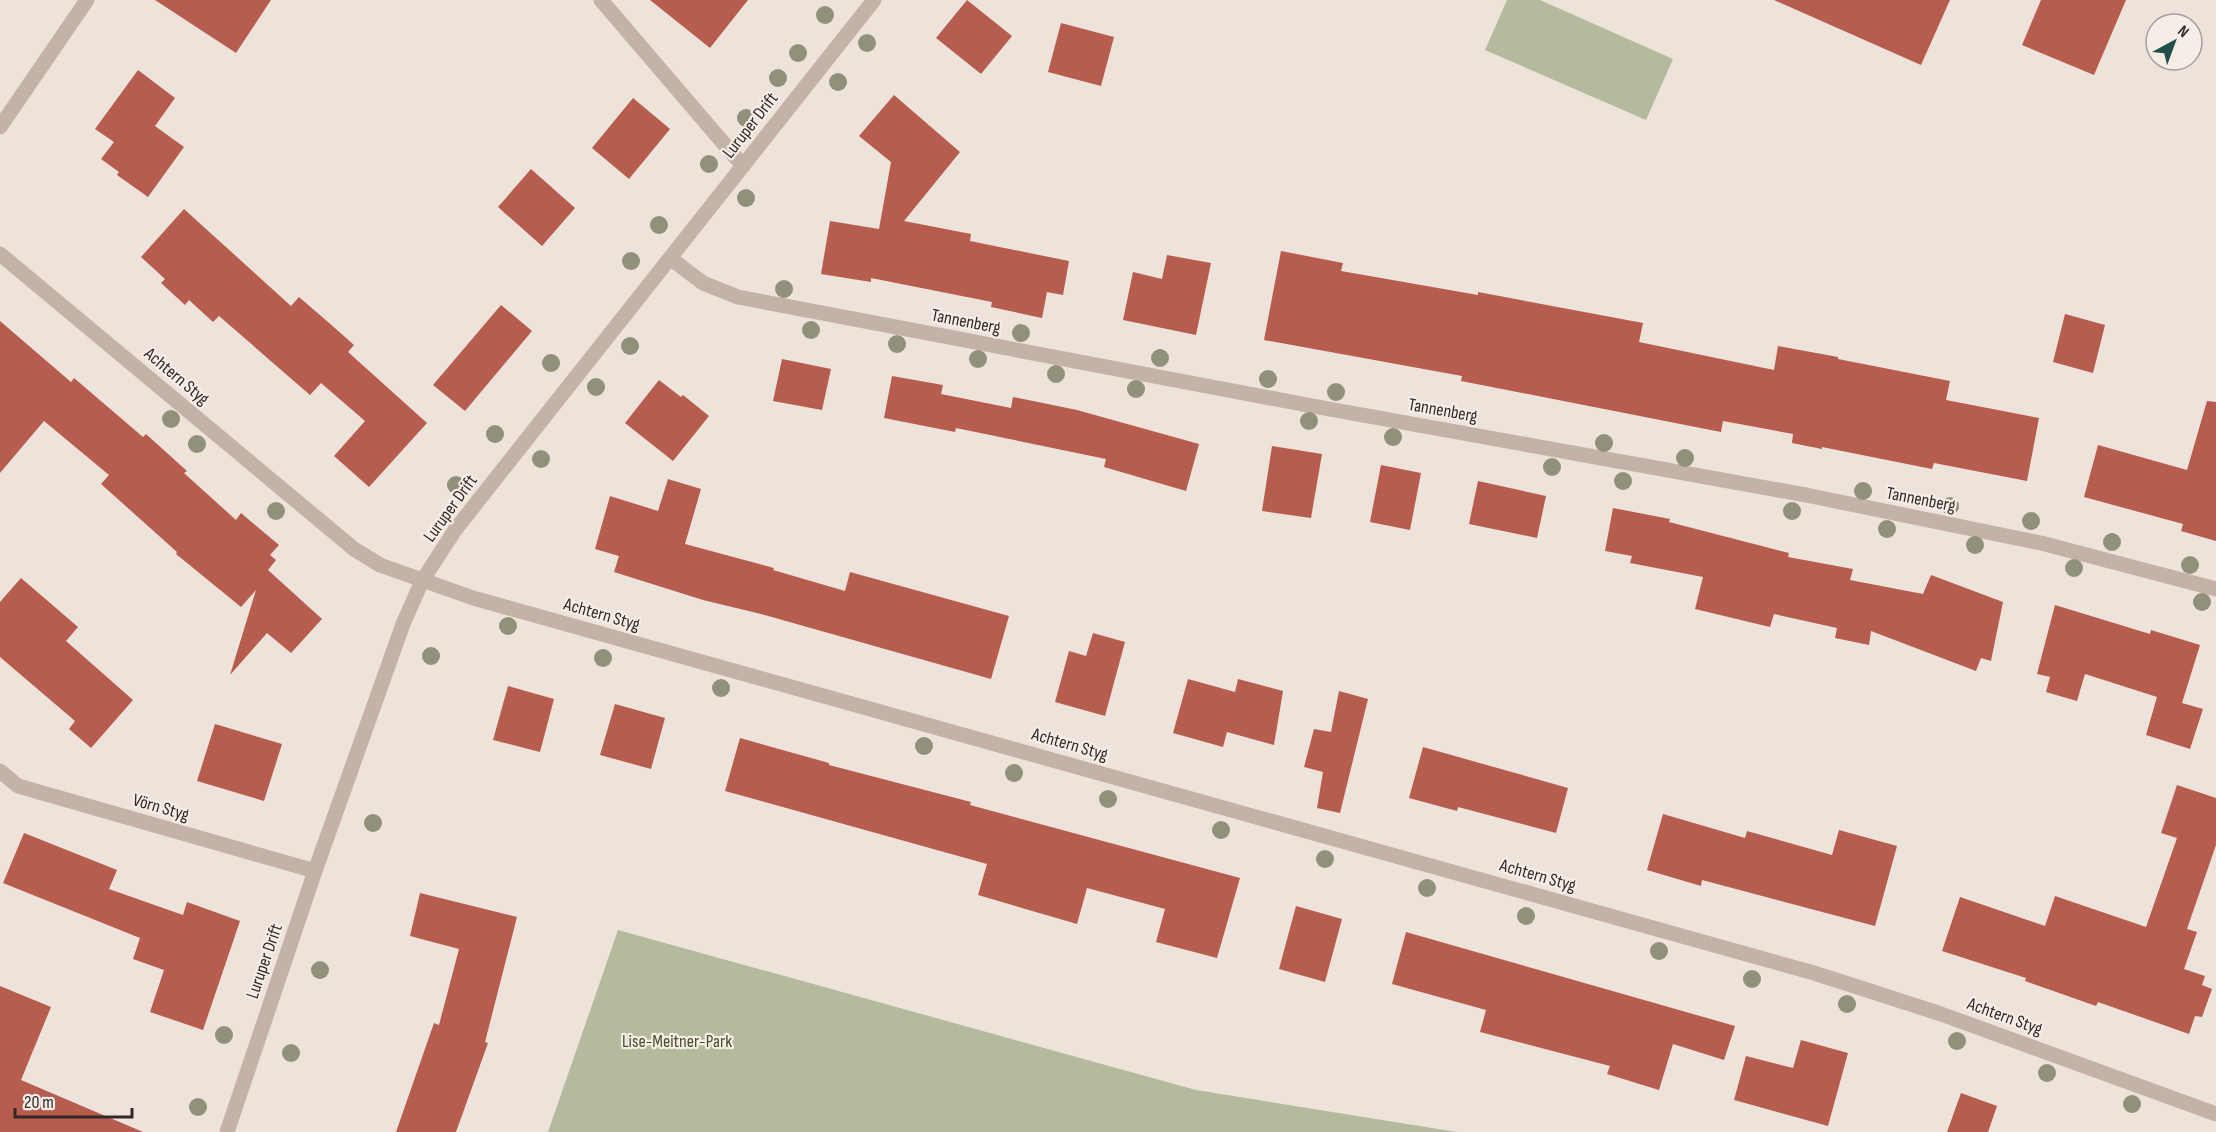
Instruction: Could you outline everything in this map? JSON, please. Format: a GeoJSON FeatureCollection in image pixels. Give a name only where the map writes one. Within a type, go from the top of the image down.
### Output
{"type":"FeatureCollection","features":[{"type":"Feature","properties":{"kind":"street"},"geometry":{"type":"LineString","coordinates":[[0,127],[87,0]]}},
{"type":"Feature","properties":{"kind":"street"},"geometry":{"type":"LineString","coordinates":[[601,0],[743,166]]}},
{"type":"Feature","properties":{"kind":"street","name":"Luruper Drift"},"geometry":{"type":"LineString","coordinates":[[227,1132],[315,871],[403,624],[422,581],[455,530],[874,0]]}},
{"type":"Feature","properties":{"kind":"street","name":"Achtern Styg"},"geometry":{"type":"LineString","coordinates":[[0,254],[354,549],[380,565],[473,598],[1814,973],[1941,1014],[2216,1114]]}},
{"type":"Feature","properties":{"kind":"street","name":"Tannenberg"},"geometry":{"type":"LineString","coordinates":[[670,258],[703,283],[738,297],[1318,407],[1806,495],[2041,543],[2216,589]]}},
{"type":"Feature","properties":{"kind":"street","name":"Vörn Styg"},"geometry":{"type":"LineString","coordinates":[[0,771],[18,786],[315,871]]}},
{"type":"Feature","properties":{"kind":"green space"},"geometry":{"type":"Polygon","coordinates":[[[1507,0],[1540,0],[1673,59],[1646,120],[1485,50],[1507,0]]]}},
{"type":"Feature","properties":{"kind":"green space","name":"Lise-Meitner-Park"},"geometry":{"type":"Polygon","coordinates":[[[618,930],[1196,1090],[1457,1132],[548,1132],[618,930]]]}},
{"type":"Feature","properties":{"kind":"building"},"geometry":{"type":"Polygon","coordinates":[[[155,0],[271,0],[236,53],[155,0]]]}},
{"type":"Feature","properties":{"kind":"building"},"geometry":{"type":"Polygon","coordinates":[[[650,0],[748,0],[710,48],[650,0]]]}},
{"type":"Feature","properties":{"kind":"building"},"geometry":{"type":"Polygon","coordinates":[[[967,0],[1012,36],[981,74],[936,38],[967,0]]]}},
{"type":"Feature","properties":{"kind":"building"},"geometry":{"type":"Polygon","coordinates":[[[1774,0],[1950,0],[1921,65],[1774,0]]]}},
{"type":"Feature","properties":{"kind":"building"},"geometry":{"type":"Polygon","coordinates":[[[2041,0],[2126,0],[2094,75],[2022,45],[2041,0]]]}},
{"type":"Feature","properties":{"kind":"building"},"geometry":{"type":"Polygon","coordinates":[[[1061,23],[1114,37],[1101,86],[1048,72],[1061,23]]]}},
{"type":"Feature","properties":{"kind":"building"},"geometry":{"type":"Polygon","coordinates":[[[138,70],[175,98],[155,126],[184,147],[148,197],[117,175],[119,172],[101,159],[114,142],[95,129],[138,70]]]}},
{"type":"Feature","properties":{"kind":"building"},"geometry":{"type":"Polygon","coordinates":[[[894,95],[960,152],[904,221],[971,234],[970,241],[1069,261],[1063,295],[1047,292],[1042,318],[991,307],[992,302],[871,278],[871,282],[821,274],[830,221],[879,229],[891,162],[859,136],[894,95]]]}},
{"type":"Feature","properties":{"kind":"building"},"geometry":{"type":"Polygon","coordinates":[[[633,98],[670,129],[629,179],[592,148],[633,98]]]}},
{"type":"Feature","properties":{"kind":"building"},"geometry":{"type":"Polygon","coordinates":[[[531,169],[575,208],[542,246],[498,207],[531,169]]]}},
{"type":"Feature","properties":{"kind":"building"},"geometry":{"type":"Polygon","coordinates":[[[184,209],[291,306],[299,297],[328,322],[354,345],[348,352],[427,423],[369,487],[334,456],[365,421],[321,383],[310,395],[219,316],[213,322],[189,300],[185,305],[161,283],[165,279],[141,257],[184,209]]]}},
{"type":"Feature","properties":{"kind":"building"},"geometry":{"type":"Polygon","coordinates":[[[1281,251],[1343,263],[1341,271],[1478,295],[1478,292],[1643,323],[1639,342],[1774,370],[1778,346],[1950,381],[1946,400],[2039,418],[2027,481],[1934,463],[1932,469],[1822,447],[1822,449],[1792,443],[1793,434],[1723,421],[1721,432],[1461,381],[1462,376],[1264,340],[1281,251]]]}},
{"type":"Feature","properties":{"kind":"building"},"geometry":{"type":"Polygon","coordinates":[[[1167,255],[1211,263],[1196,335],[1123,320],[1133,272],[1162,279],[1167,255]]]}},
{"type":"Feature","properties":{"kind":"building"},"geometry":{"type":"Polygon","coordinates":[[[501,305],[532,331],[465,411],[433,385],[501,305]]]}},
{"type":"Feature","properties":{"kind":"building"},"geometry":{"type":"Polygon","coordinates":[[[2065,314],[2105,325],[2093,373],[2053,362],[2065,314]]]}},
{"type":"Feature","properties":{"kind":"building"},"geometry":{"type":"Polygon","coordinates":[[[0,321],[71,382],[74,378],[143,437],[146,434],[187,471],[184,473],[236,520],[241,513],[279,545],[270,555],[276,560],[268,570],[322,619],[291,653],[267,633],[230,675],[256,590],[241,607],[176,554],[177,552],[101,484],[109,475],[44,421],[0,473],[0,321]]]}},
{"type":"Feature","properties":{"kind":"building"},"geometry":{"type":"Polygon","coordinates":[[[782,359],[831,369],[822,410],[773,401],[782,359]]]}},
{"type":"Feature","properties":{"kind":"building"},"geometry":{"type":"Polygon","coordinates":[[[892,376],[943,385],[941,394],[1011,408],[1013,397],[1077,410],[1199,444],[1186,491],[1104,467],[1106,459],[956,428],[955,432],[884,418],[892,376]]]}},
{"type":"Feature","properties":{"kind":"building"},"geometry":{"type":"Polygon","coordinates":[[[659,380],[681,397],[683,395],[709,416],[673,461],[625,423],[659,380]]]}},
{"type":"Feature","properties":{"kind":"building"},"geometry":{"type":"Polygon","coordinates":[[[2207,401],[2216,402],[2216,541],[2181,531],[2183,524],[2084,497],[2098,445],[2187,470],[2207,401]]]}},
{"type":"Feature","properties":{"kind":"building"},"geometry":{"type":"Polygon","coordinates":[[[1272,446],[1322,454],[1311,518],[1262,511],[1272,446]]]}},
{"type":"Feature","properties":{"kind":"building"},"geometry":{"type":"Polygon","coordinates":[[[1381,465],[1421,473],[1410,530],[1370,522],[1381,465]]]}},
{"type":"Feature","properties":{"kind":"building"},"geometry":{"type":"Polygon","coordinates":[[[668,479],[701,489],[685,544],[774,568],[773,570],[845,591],[850,572],[1009,616],[991,679],[761,614],[703,600],[614,572],[619,556],[595,549],[610,496],[658,511],[668,479]]]}},
{"type":"Feature","properties":{"kind":"building"},"geometry":{"type":"Polygon","coordinates":[[[1478,481],[1546,496],[1537,538],[1469,524],[1478,481]]]}},
{"type":"Feature","properties":{"kind":"building"},"geometry":{"type":"Polygon","coordinates":[[[1613,508],[1670,519],[1669,522],[1789,553],[1788,557],[1853,569],[1850,580],[1923,594],[1931,575],[2003,602],[1991,661],[1981,658],[1976,671],[1871,631],[1869,645],[1835,638],[1837,628],[1774,614],[1770,627],[1695,609],[1703,577],[1630,563],[1632,556],[1605,551],[1613,508]]]}},
{"type":"Feature","properties":{"kind":"building"},"geometry":{"type":"Polygon","coordinates":[[[21,578],[78,627],[66,641],[133,700],[91,748],[69,729],[75,721],[0,657],[0,602],[21,578]]]}},
{"type":"Feature","properties":{"kind":"building"},"geometry":{"type":"Polygon","coordinates":[[[2055,605],[2150,634],[2151,630],[2200,645],[2182,703],[2203,709],[2190,749],[2146,735],[2157,697],[2085,674],[2077,701],[2046,692],[2050,677],[2037,674],[2055,605]]]}},
{"type":"Feature","properties":{"kind":"building"},"geometry":{"type":"Polygon","coordinates":[[[1093,633],[1125,642],[1105,716],[1055,702],[1069,651],[1086,656],[1093,633]]]}},
{"type":"Feature","properties":{"kind":"building"},"geometry":{"type":"Polygon","coordinates":[[[1188,679],[1235,692],[1238,679],[1283,691],[1274,745],[1227,732],[1223,747],[1173,733],[1188,679]]]}},
{"type":"Feature","properties":{"kind":"building"},"geometry":{"type":"Polygon","coordinates":[[[508,686],[554,699],[540,752],[493,740],[508,686]]]}},
{"type":"Feature","properties":{"kind":"building"},"geometry":{"type":"Polygon","coordinates":[[[1339,691],[1368,699],[1340,813],[1317,808],[1323,772],[1304,767],[1314,729],[1331,732],[1339,691]]]}},
{"type":"Feature","properties":{"kind":"building"},"geometry":{"type":"Polygon","coordinates":[[[615,704],[665,718],[651,769],[600,755],[615,704]]]}},
{"type":"Feature","properties":{"kind":"building"},"geometry":{"type":"Polygon","coordinates":[[[215,724],[282,744],[264,801],[197,781],[215,724]]]}},
{"type":"Feature","properties":{"kind":"building"},"geometry":{"type":"Polygon","coordinates":[[[740,738],[829,763],[829,765],[971,802],[970,805],[1240,878],[1217,958],[1156,942],[1165,909],[1087,888],[1077,924],[978,895],[987,864],[725,791],[740,738]]]}},
{"type":"Feature","properties":{"kind":"building"},"geometry":{"type":"Polygon","coordinates":[[[1423,747],[1568,788],[1556,833],[1458,807],[1457,811],[1409,798],[1423,747]]]}},
{"type":"Feature","properties":{"kind":"building"},"geometry":{"type":"Polygon","coordinates":[[[2177,785],[2216,798],[2216,845],[2187,929],[2197,932],[2184,969],[2205,976],[2202,985],[2212,989],[2202,1017],[2195,1016],[2189,1034],[2098,1002],[2096,1006],[2025,981],[2026,978],[1942,951],[1960,897],[2045,926],[2055,896],[2146,927],[2177,838],[2161,833],[2177,785]]]}},
{"type":"Feature","properties":{"kind":"building"},"geometry":{"type":"Polygon","coordinates":[[[1663,814],[1745,838],[1747,831],[1832,855],[1839,830],[1897,846],[1875,926],[1702,880],[1701,886],[1647,870],[1663,814]]]}},
{"type":"Feature","properties":{"kind":"building"},"geometry":{"type":"Polygon","coordinates":[[[24,833],[117,870],[109,889],[183,915],[187,902],[240,921],[203,1030],[150,1012],[164,970],[133,959],[140,938],[3,883],[24,833]]]}},
{"type":"Feature","properties":{"kind":"building"},"geometry":{"type":"Polygon","coordinates":[[[420,893],[517,917],[485,1042],[488,1043],[456,1132],[396,1132],[434,1023],[439,1025],[459,949],[410,936],[420,893]]]}},
{"type":"Feature","properties":{"kind":"building"},"geometry":{"type":"Polygon","coordinates":[[[1296,906],[1342,919],[1325,982],[1279,969],[1296,906]]]}},
{"type":"Feature","properties":{"kind":"building"},"geometry":{"type":"Polygon","coordinates":[[[1406,932],[1735,1026],[1724,1060],[1673,1044],[1659,1090],[1607,1074],[1610,1066],[1480,1032],[1486,1010],[1392,984],[1406,932]]]}},
{"type":"Feature","properties":{"kind":"building"},"geometry":{"type":"Polygon","coordinates":[[[0,986],[51,1007],[21,1080],[143,1132],[0,1132],[0,986]]]}},
{"type":"Feature","properties":{"kind":"building"},"geometry":{"type":"Polygon","coordinates":[[[1801,1040],[1848,1053],[1828,1126],[1734,1100],[1746,1056],[1793,1068],[1801,1040]]]}},
{"type":"Feature","properties":{"kind":"building"},"geometry":{"type":"Polygon","coordinates":[[[1961,1093],[1997,1106],[1988,1132],[1947,1132],[1961,1093]]]}}]}
